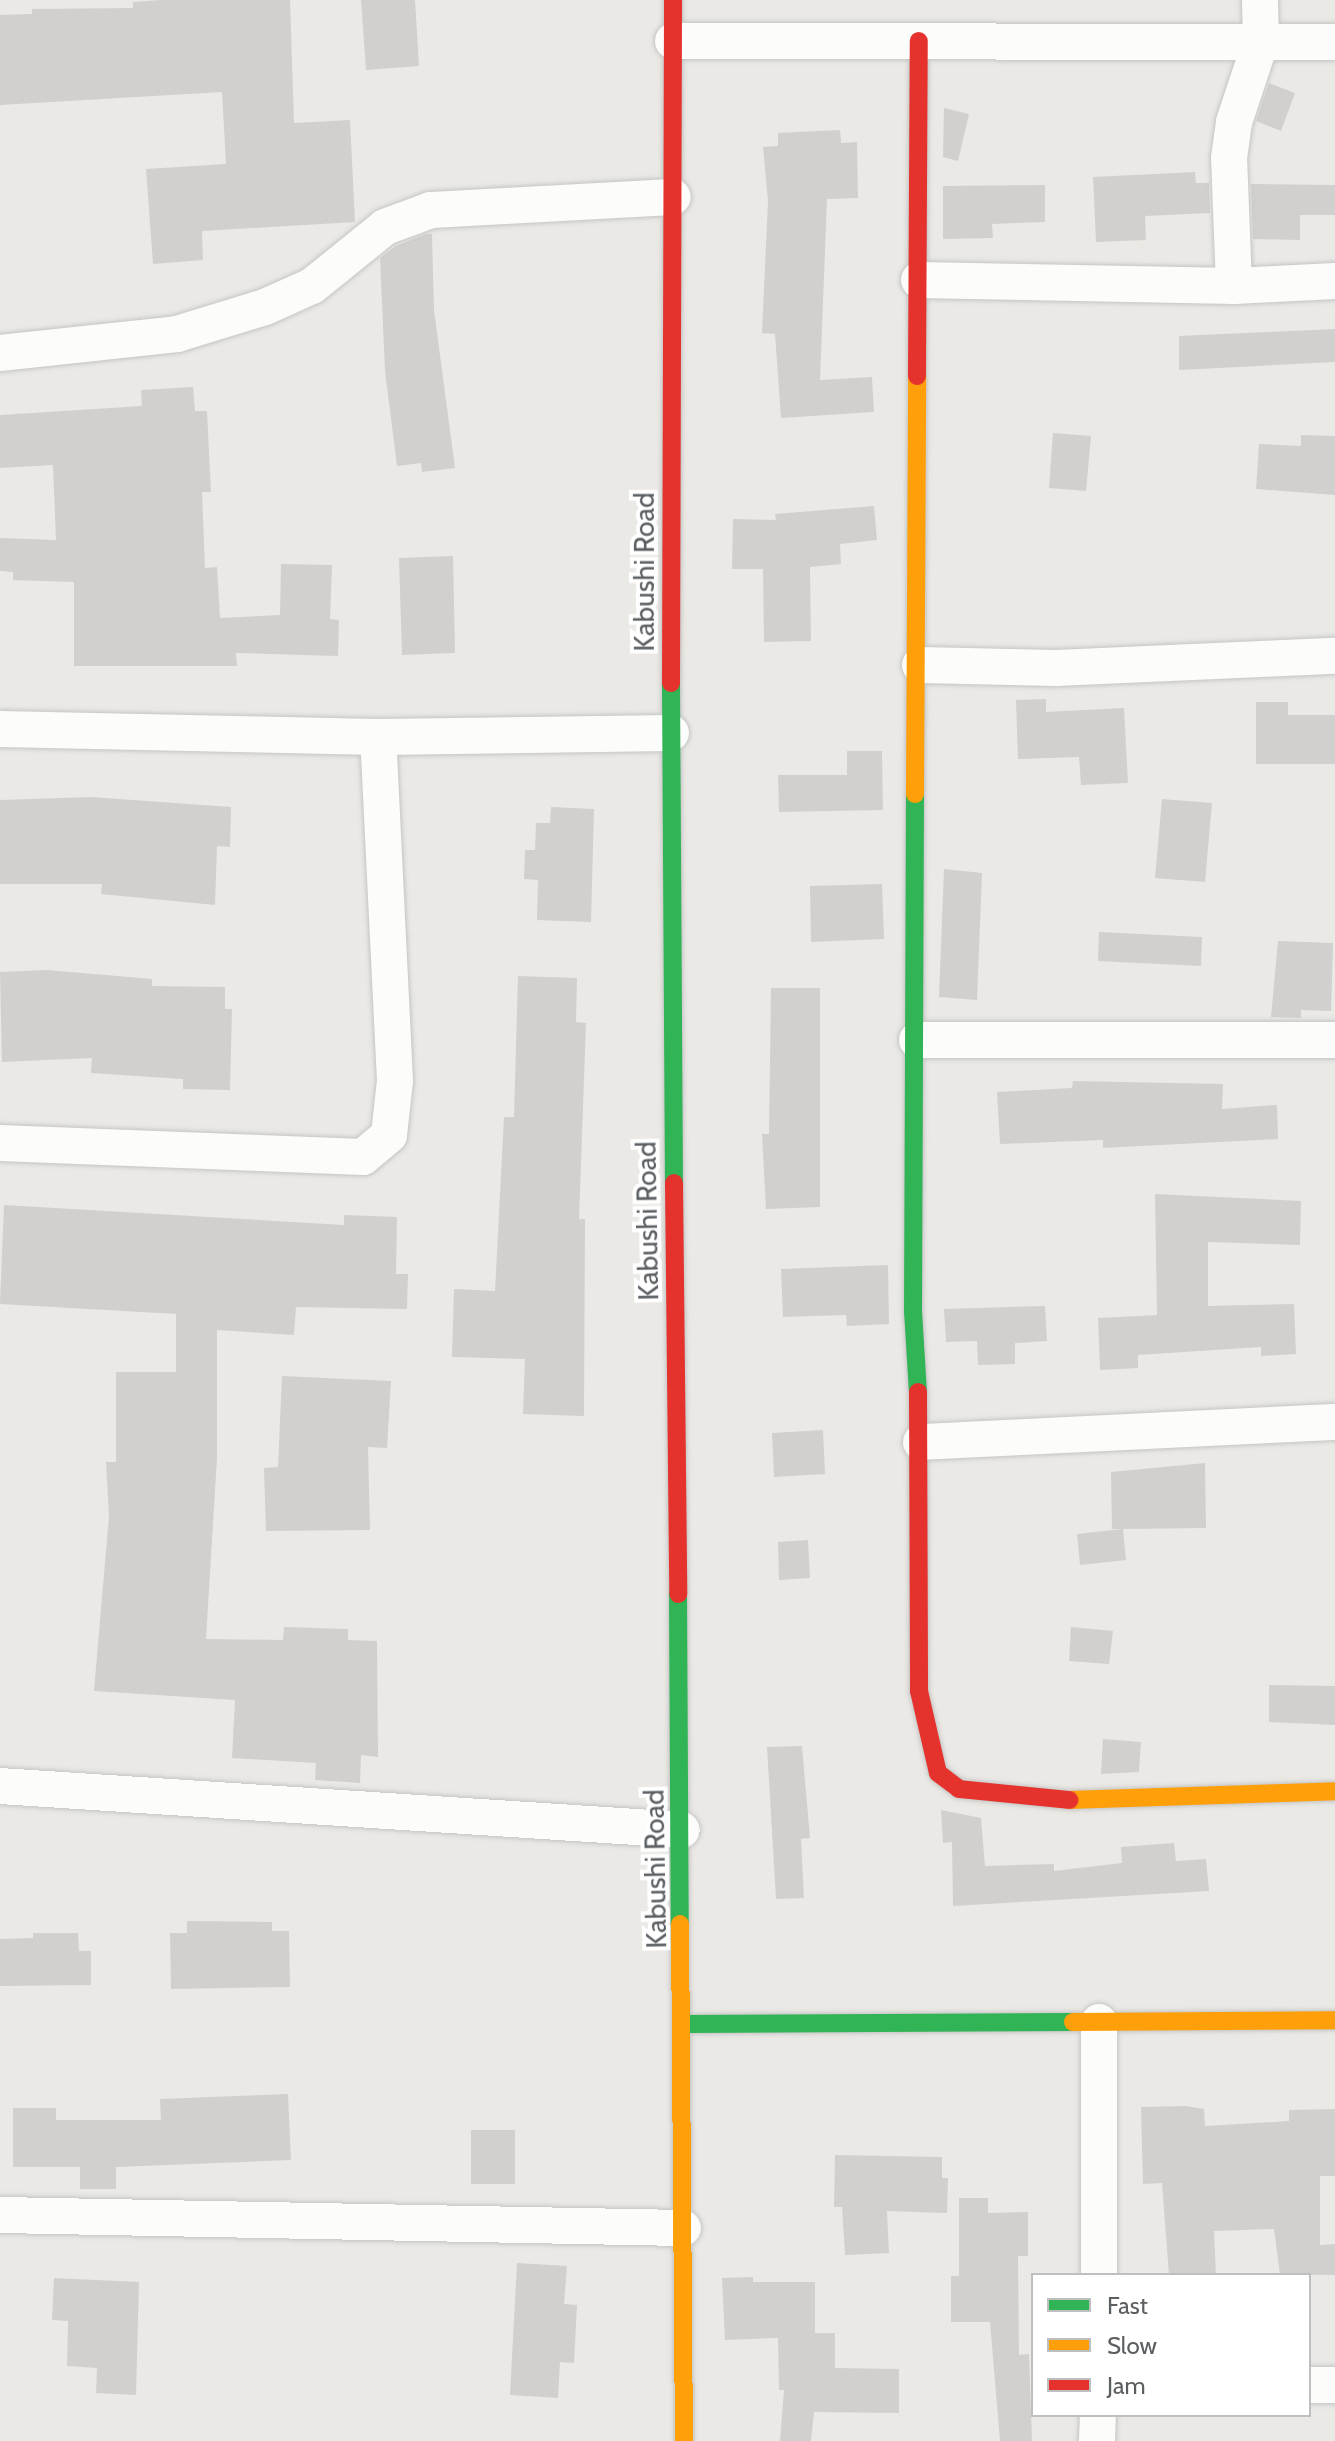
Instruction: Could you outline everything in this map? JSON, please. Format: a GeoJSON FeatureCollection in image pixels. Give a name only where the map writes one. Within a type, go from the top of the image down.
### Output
{"type":"FeatureCollection","features":[{"type":"Feature","properties":{"kind":"street","name":"Kabushi Road"},"geometry":{"type":"LineString","coordinates":[[673,0],[671,733],[685,2024],[684,2441]]}},
{"type":"Feature","properties":{"kind":"street"},"geometry":{"type":"LineString","coordinates":[[1234,286],[1229,158],[1234,122],[1261,41],[1260,0]]}},
{"type":"Feature","properties":{"kind":"street"},"geometry":{"type":"LineString","coordinates":[[673,41],[1335,42]]}},
{"type":"Feature","properties":{"kind":"street"},"geometry":{"type":"LineString","coordinates":[[919,41],[920,665],[913,1311],[921,1442],[919,1691],[938,1773],[959,1789],[1063,1800],[1335,1791]]}},
{"type":"Feature","properties":{"kind":"street"},"geometry":{"type":"LineString","coordinates":[[0,353],[177,334],[265,307],[312,286],[385,227],[431,210],[673,197]]}},
{"type":"Feature","properties":{"kind":"street"},"geometry":{"type":"LineString","coordinates":[[919,280],[1234,286],[1335,281]]}},
{"type":"Feature","properties":{"kind":"street"},"geometry":{"type":"LineString","coordinates":[[920,665],[1056,668],[1335,656]]}},
{"type":"Feature","properties":{"kind":"street"},"geometry":{"type":"LineString","coordinates":[[0,729],[378,737],[671,733]]}},
{"type":"Feature","properties":{"kind":"street"},"geometry":{"type":"LineString","coordinates":[[0,1143],[363,1157],[389,1135],[395,1081],[378,737]]}},
{"type":"Feature","properties":{"kind":"street"},"geometry":{"type":"LineString","coordinates":[[917,1040],[1335,1040]]}},
{"type":"Feature","properties":{"kind":"street"},"geometry":{"type":"LineString","coordinates":[[921,1442],[1335,1422]]}},
{"type":"Feature","properties":{"kind":"street"},"geometry":{"type":"LineString","coordinates":[[0,1786],[682,1830]]}},
{"type":"Feature","properties":{"kind":"street"},"geometry":{"type":"LineString","coordinates":[[685,2024],[1335,2020]]}},
{"type":"Feature","properties":{"kind":"street"},"geometry":{"type":"LineString","coordinates":[[1099,2022],[1099,2273]]}},
{"type":"Feature","properties":{"kind":"street"},"geometry":{"type":"LineString","coordinates":[[0,2215],[683,2228]]}},
{"type":"Feature","properties":{"kind":"street"},"geometry":{"type":"LineString","coordinates":[[1311,2385],[1335,2385]]}},
{"type":"Feature","properties":{"kind":"street"},"geometry":{"type":"LineString","coordinates":[[1097,2441],[1098,2417]]}},
{"type":"Feature","properties":{"kind":"building"},"geometry":{"type":"Polygon","coordinates":[[[290,0],[294,123],[350,120],[355,222],[202,231],[203,260],[153,264],[146,169],[226,164],[222,92],[0,105],[0,15],[32,14],[32,9],[133,8],[133,2],[290,0]]]}},
{"type":"Feature","properties":{"kind":"building"},"geometry":{"type":"Polygon","coordinates":[[[361,0],[415,0],[419,66],[366,70],[361,0]]]}},
{"type":"Feature","properties":{"kind":"building"},"geometry":{"type":"Polygon","coordinates":[[[1269,83],[1295,93],[1281,131],[1256,121],[1269,83]]]}},
{"type":"Feature","properties":{"kind":"building"},"geometry":{"type":"Polygon","coordinates":[[[944,108],[969,114],[958,161],[943,157],[944,108]]]}},
{"type":"Feature","properties":{"kind":"building"},"geometry":{"type":"Polygon","coordinates":[[[840,130],[841,143],[857,142],[858,198],[827,199],[820,380],[872,377],[874,412],[781,418],[775,334],[762,333],[768,201],[763,147],[778,146],[778,133],[840,130]]]}},
{"type":"Feature","properties":{"kind":"building"},"geometry":{"type":"Polygon","coordinates":[[[1195,172],[1196,183],[1209,183],[1210,213],[1145,216],[1146,240],[1096,242],[1093,177],[1195,172]]]}},
{"type":"Feature","properties":{"kind":"building"},"geometry":{"type":"Polygon","coordinates":[[[1251,184],[1335,185],[1335,215],[1300,215],[1300,240],[1253,239],[1251,184]]]}},
{"type":"Feature","properties":{"kind":"building"},"geometry":{"type":"Polygon","coordinates":[[[1045,185],[1045,222],[992,224],[993,238],[943,239],[943,186],[1045,185]]]}},
{"type":"Feature","properties":{"kind":"building"},"geometry":{"type":"Polygon","coordinates":[[[432,234],[434,310],[455,468],[422,472],[421,463],[397,466],[385,371],[380,258],[396,246],[432,234]]]}},
{"type":"Feature","properties":{"kind":"building"},"geometry":{"type":"Polygon","coordinates":[[[1335,329],[1335,362],[1179,370],[1179,336],[1335,329]]]}},
{"type":"Feature","properties":{"kind":"building"},"geometry":{"type":"Polygon","coordinates":[[[193,387],[195,411],[207,411],[211,492],[202,492],[205,568],[217,567],[220,618],[280,615],[281,564],[332,565],[330,619],[339,620],[338,656],[236,653],[237,666],[74,666],[74,582],[13,580],[13,572],[0,571],[0,538],[56,540],[53,465],[0,468],[0,415],[142,406],[141,390],[193,387]]]}},
{"type":"Feature","properties":{"kind":"building"},"geometry":{"type":"Polygon","coordinates":[[[1053,433],[1091,436],[1086,491],[1049,488],[1053,433]]]}},
{"type":"Feature","properties":{"kind":"building"},"geometry":{"type":"Polygon","coordinates":[[[1301,435],[1335,436],[1335,495],[1256,489],[1259,444],[1301,446],[1301,435]]]}},
{"type":"Feature","properties":{"kind":"building"},"geometry":{"type":"Polygon","coordinates":[[[874,506],[877,540],[840,544],[841,564],[810,567],[811,641],[764,642],[763,569],[732,569],[733,519],[776,520],[775,514],[874,506]]]}},
{"type":"Feature","properties":{"kind":"building"},"geometry":{"type":"Polygon","coordinates":[[[453,556],[455,653],[402,655],[399,558],[453,556]]]}},
{"type":"Feature","properties":{"kind":"building"},"geometry":{"type":"Polygon","coordinates":[[[1046,699],[1046,712],[1124,708],[1128,783],[1081,785],[1079,757],[1018,759],[1016,700],[1046,699]]]}},
{"type":"Feature","properties":{"kind":"building"},"geometry":{"type":"Polygon","coordinates":[[[1256,702],[1288,702],[1288,715],[1335,715],[1335,764],[1256,764],[1256,702]]]}},
{"type":"Feature","properties":{"kind":"building"},"geometry":{"type":"Polygon","coordinates":[[[847,751],[882,751],[883,810],[779,812],[778,775],[847,775],[847,751]]]}},
{"type":"Feature","properties":{"kind":"building"},"geometry":{"type":"Polygon","coordinates":[[[91,797],[231,807],[230,847],[217,846],[215,905],[101,894],[102,884],[0,884],[0,800],[91,797]]]}},
{"type":"Feature","properties":{"kind":"building"},"geometry":{"type":"Polygon","coordinates":[[[1162,799],[1212,803],[1205,882],[1155,878],[1162,799]]]}},
{"type":"Feature","properties":{"kind":"building"},"geometry":{"type":"Polygon","coordinates":[[[551,807],[594,809],[591,922],[537,920],[538,880],[524,879],[525,850],[535,850],[536,823],[550,823],[551,807]]]}},
{"type":"Feature","properties":{"kind":"building"},"geometry":{"type":"Polygon","coordinates":[[[944,869],[982,873],[977,1000],[939,997],[944,869]]]}},
{"type":"Feature","properties":{"kind":"building"},"geometry":{"type":"Polygon","coordinates":[[[882,884],[884,939],[811,942],[810,886],[882,884]]]}},
{"type":"Feature","properties":{"kind":"building"},"geometry":{"type":"Polygon","coordinates":[[[1099,932],[1202,937],[1201,966],[1098,961],[1099,932]]]}},
{"type":"Feature","properties":{"kind":"building"},"geometry":{"type":"Polygon","coordinates":[[[1278,941],[1333,943],[1331,1011],[1301,1010],[1301,1018],[1271,1017],[1278,941]]]}},
{"type":"Feature","properties":{"kind":"building"},"geometry":{"type":"Polygon","coordinates":[[[47,970],[152,979],[152,986],[225,987],[225,1009],[232,1009],[230,1090],[183,1089],[183,1079],[91,1073],[92,1058],[2,1062],[0,972],[47,970]]]}},
{"type":"Feature","properties":{"kind":"building"},"geometry":{"type":"Polygon","coordinates":[[[518,976],[577,978],[576,1022],[586,1023],[579,1219],[585,1219],[584,1416],[523,1414],[525,1359],[452,1357],[454,1289],[495,1291],[504,1117],[514,1117],[518,976]]]}},
{"type":"Feature","properties":{"kind":"building"},"geometry":{"type":"Polygon","coordinates":[[[771,988],[820,988],[820,1207],[766,1209],[762,1134],[769,1134],[771,988]]]}},
{"type":"Feature","properties":{"kind":"building"},"geometry":{"type":"Polygon","coordinates":[[[1073,1081],[1223,1084],[1222,1109],[1277,1105],[1278,1139],[1103,1148],[1103,1140],[1000,1144],[997,1092],[1072,1088],[1073,1081]]]}},
{"type":"Feature","properties":{"kind":"building"},"geometry":{"type":"Polygon","coordinates":[[[1155,1194],[1301,1201],[1300,1245],[1208,1242],[1208,1306],[1294,1304],[1296,1354],[1261,1356],[1261,1347],[1138,1355],[1138,1368],[1100,1370],[1098,1318],[1157,1315],[1155,1194]]]}},
{"type":"Feature","properties":{"kind":"building"},"geometry":{"type":"Polygon","coordinates":[[[4,1205],[344,1225],[344,1215],[397,1217],[396,1274],[408,1274],[407,1309],[296,1307],[294,1335],[217,1330],[217,1458],[206,1639],[283,1640],[284,1627],[348,1629],[348,1640],[377,1641],[378,1757],[361,1755],[360,1783],[315,1780],[316,1763],[232,1758],[235,1700],[94,1691],[109,1516],[106,1462],[116,1462],[116,1372],[176,1372],[176,1314],[0,1304],[4,1205]]]}},
{"type":"Feature","properties":{"kind":"building"},"geometry":{"type":"Polygon","coordinates":[[[888,1265],[889,1324],[847,1326],[846,1315],[783,1317],[781,1269],[888,1265]]]}},
{"type":"Feature","properties":{"kind":"building"},"geometry":{"type":"Polygon","coordinates":[[[1045,1306],[1047,1341],[1015,1343],[1015,1364],[978,1365],[977,1341],[946,1342],[944,1309],[1045,1306]]]}},
{"type":"Feature","properties":{"kind":"building"},"geometry":{"type":"Polygon","coordinates":[[[282,1376],[391,1381],[387,1448],[368,1447],[370,1530],[266,1531],[264,1468],[278,1467],[282,1376]]]}},
{"type":"Feature","properties":{"kind":"building"},"geometry":{"type":"Polygon","coordinates":[[[823,1430],[825,1474],[774,1477],[772,1433],[823,1430]]]}},
{"type":"Feature","properties":{"kind":"building"},"geometry":{"type":"Polygon","coordinates":[[[1205,1463],[1206,1528],[1123,1529],[1126,1560],[1080,1565],[1077,1534],[1122,1529],[1112,1529],[1111,1472],[1205,1463]]]}},
{"type":"Feature","properties":{"kind":"building"},"geometry":{"type":"Polygon","coordinates":[[[808,1540],[810,1578],[779,1580],[778,1542],[808,1540]]]}},
{"type":"Feature","properties":{"kind":"building"},"geometry":{"type":"Polygon","coordinates":[[[1071,1627],[1113,1631],[1109,1664],[1069,1661],[1071,1627]]]}},
{"type":"Feature","properties":{"kind":"building"},"geometry":{"type":"Polygon","coordinates":[[[1269,1685],[1335,1686],[1335,1725],[1269,1722],[1269,1685]]]}},
{"type":"Feature","properties":{"kind":"building"},"geometry":{"type":"Polygon","coordinates":[[[1103,1739],[1141,1742],[1139,1772],[1101,1774],[1103,1739]]]}},
{"type":"Feature","properties":{"kind":"building"},"geometry":{"type":"Polygon","coordinates":[[[802,1746],[810,1838],[801,1839],[804,1898],[776,1899],[767,1747],[802,1746]]]}},
{"type":"Feature","properties":{"kind":"building"},"geometry":{"type":"Polygon","coordinates":[[[941,1810],[981,1818],[985,1866],[1054,1864],[1054,1871],[1122,1863],[1121,1847],[1174,1843],[1176,1861],[1206,1859],[1209,1891],[953,1906],[952,1842],[943,1843],[941,1810]]]}},
{"type":"Feature","properties":{"kind":"building"},"geometry":{"type":"Polygon","coordinates":[[[187,1921],[272,1922],[272,1931],[289,1931],[290,1987],[171,1989],[170,1933],[187,1933],[187,1921]]]}},
{"type":"Feature","properties":{"kind":"building"},"geometry":{"type":"Polygon","coordinates":[[[33,1933],[78,1933],[79,1951],[91,1951],[91,1985],[0,1986],[0,1939],[33,1938],[33,1933]]]}},
{"type":"Feature","properties":{"kind":"building"},"geometry":{"type":"Polygon","coordinates":[[[288,2094],[291,2160],[116,2167],[116,2189],[80,2189],[80,2167],[13,2167],[13,2108],[56,2108],[56,2120],[161,2120],[160,2099],[288,2094]]]}},
{"type":"Feature","properties":{"kind":"building"},"geometry":{"type":"Polygon","coordinates":[[[1186,2106],[1204,2109],[1205,2126],[1289,2121],[1289,2110],[1335,2109],[1335,2176],[1320,2176],[1320,2245],[1335,2244],[1335,2275],[1280,2273],[1274,2229],[1214,2231],[1216,2273],[1169,2273],[1162,2183],[1143,2184],[1141,2107],[1186,2106]]]}},
{"type":"Feature","properties":{"kind":"building"},"geometry":{"type":"Polygon","coordinates":[[[471,2130],[515,2130],[515,2184],[471,2184],[471,2130]]]}},
{"type":"Feature","properties":{"kind":"building"},"geometry":{"type":"Polygon","coordinates":[[[835,2155],[942,2157],[942,2178],[948,2178],[947,2213],[887,2211],[889,2253],[845,2255],[842,2207],[834,2207],[835,2155]]]}},
{"type":"Feature","properties":{"kind":"building"},"geometry":{"type":"Polygon","coordinates":[[[959,2198],[988,2198],[988,2213],[1028,2212],[1028,2256],[1018,2256],[1019,2355],[1029,2354],[1032,2441],[1000,2441],[990,2322],[951,2322],[951,2276],[959,2276],[959,2198]]]}},
{"type":"Feature","properties":{"kind":"building"},"geometry":{"type":"Polygon","coordinates":[[[517,2263],[567,2266],[564,2304],[577,2305],[574,2363],[560,2362],[558,2398],[510,2395],[517,2263]]]}},
{"type":"Feature","properties":{"kind":"building"},"geometry":{"type":"Polygon","coordinates":[[[753,2277],[753,2282],[815,2282],[815,2333],[835,2333],[835,2368],[899,2369],[899,2413],[814,2412],[811,2441],[780,2441],[784,2390],[779,2390],[778,2338],[725,2340],[722,2278],[753,2277]]]}},
{"type":"Feature","properties":{"kind":"building"},"geometry":{"type":"Polygon","coordinates":[[[54,2278],[139,2282],[136,2395],[96,2393],[97,2368],[67,2366],[68,2321],[52,2320],[54,2278]]]}},
{"type":"Feature","properties":{"kind":"traffic: fast"},"geometry":{"type":"LineString","coordinates":[[671,683],[674,1183]]}},
{"type":"Feature","properties":{"kind":"traffic: fast"},"geometry":{"type":"LineString","coordinates":[[915,794],[913,1311],[918,1392]]}},
{"type":"Feature","properties":{"kind":"traffic: fast"},"geometry":{"type":"LineString","coordinates":[[678,1594],[680,1924]]}},
{"type":"Feature","properties":{"kind":"traffic: fast"},"geometry":{"type":"LineString","coordinates":[[685,2024],[1073,2022]]}},
{"type":"Feature","properties":{"kind":"traffic: slow"},"geometry":{"type":"LineString","coordinates":[[915,794],[917,376]]}},
{"type":"Feature","properties":{"kind":"traffic: slow"},"geometry":{"type":"LineString","coordinates":[[1069,1800],[1335,1791]]}},
{"type":"Feature","properties":{"kind":"traffic: slow"},"geometry":{"type":"LineString","coordinates":[[680,1924],[684,2441]]}},
{"type":"Feature","properties":{"kind":"traffic: slow"},"geometry":{"type":"LineString","coordinates":[[1073,2022],[1335,2020]]}},
{"type":"Feature","properties":{"kind":"traffic: jam"},"geometry":{"type":"LineString","coordinates":[[671,683],[673,0]]}},
{"type":"Feature","properties":{"kind":"traffic: jam"},"geometry":{"type":"LineString","coordinates":[[917,376],[919,41]]}},
{"type":"Feature","properties":{"kind":"traffic: jam"},"geometry":{"type":"LineString","coordinates":[[674,1183],[678,1594]]}},
{"type":"Feature","properties":{"kind":"traffic: jam"},"geometry":{"type":"LineString","coordinates":[[918,1392],[919,1691],[938,1773],[959,1789],[1069,1800]]}}]}
